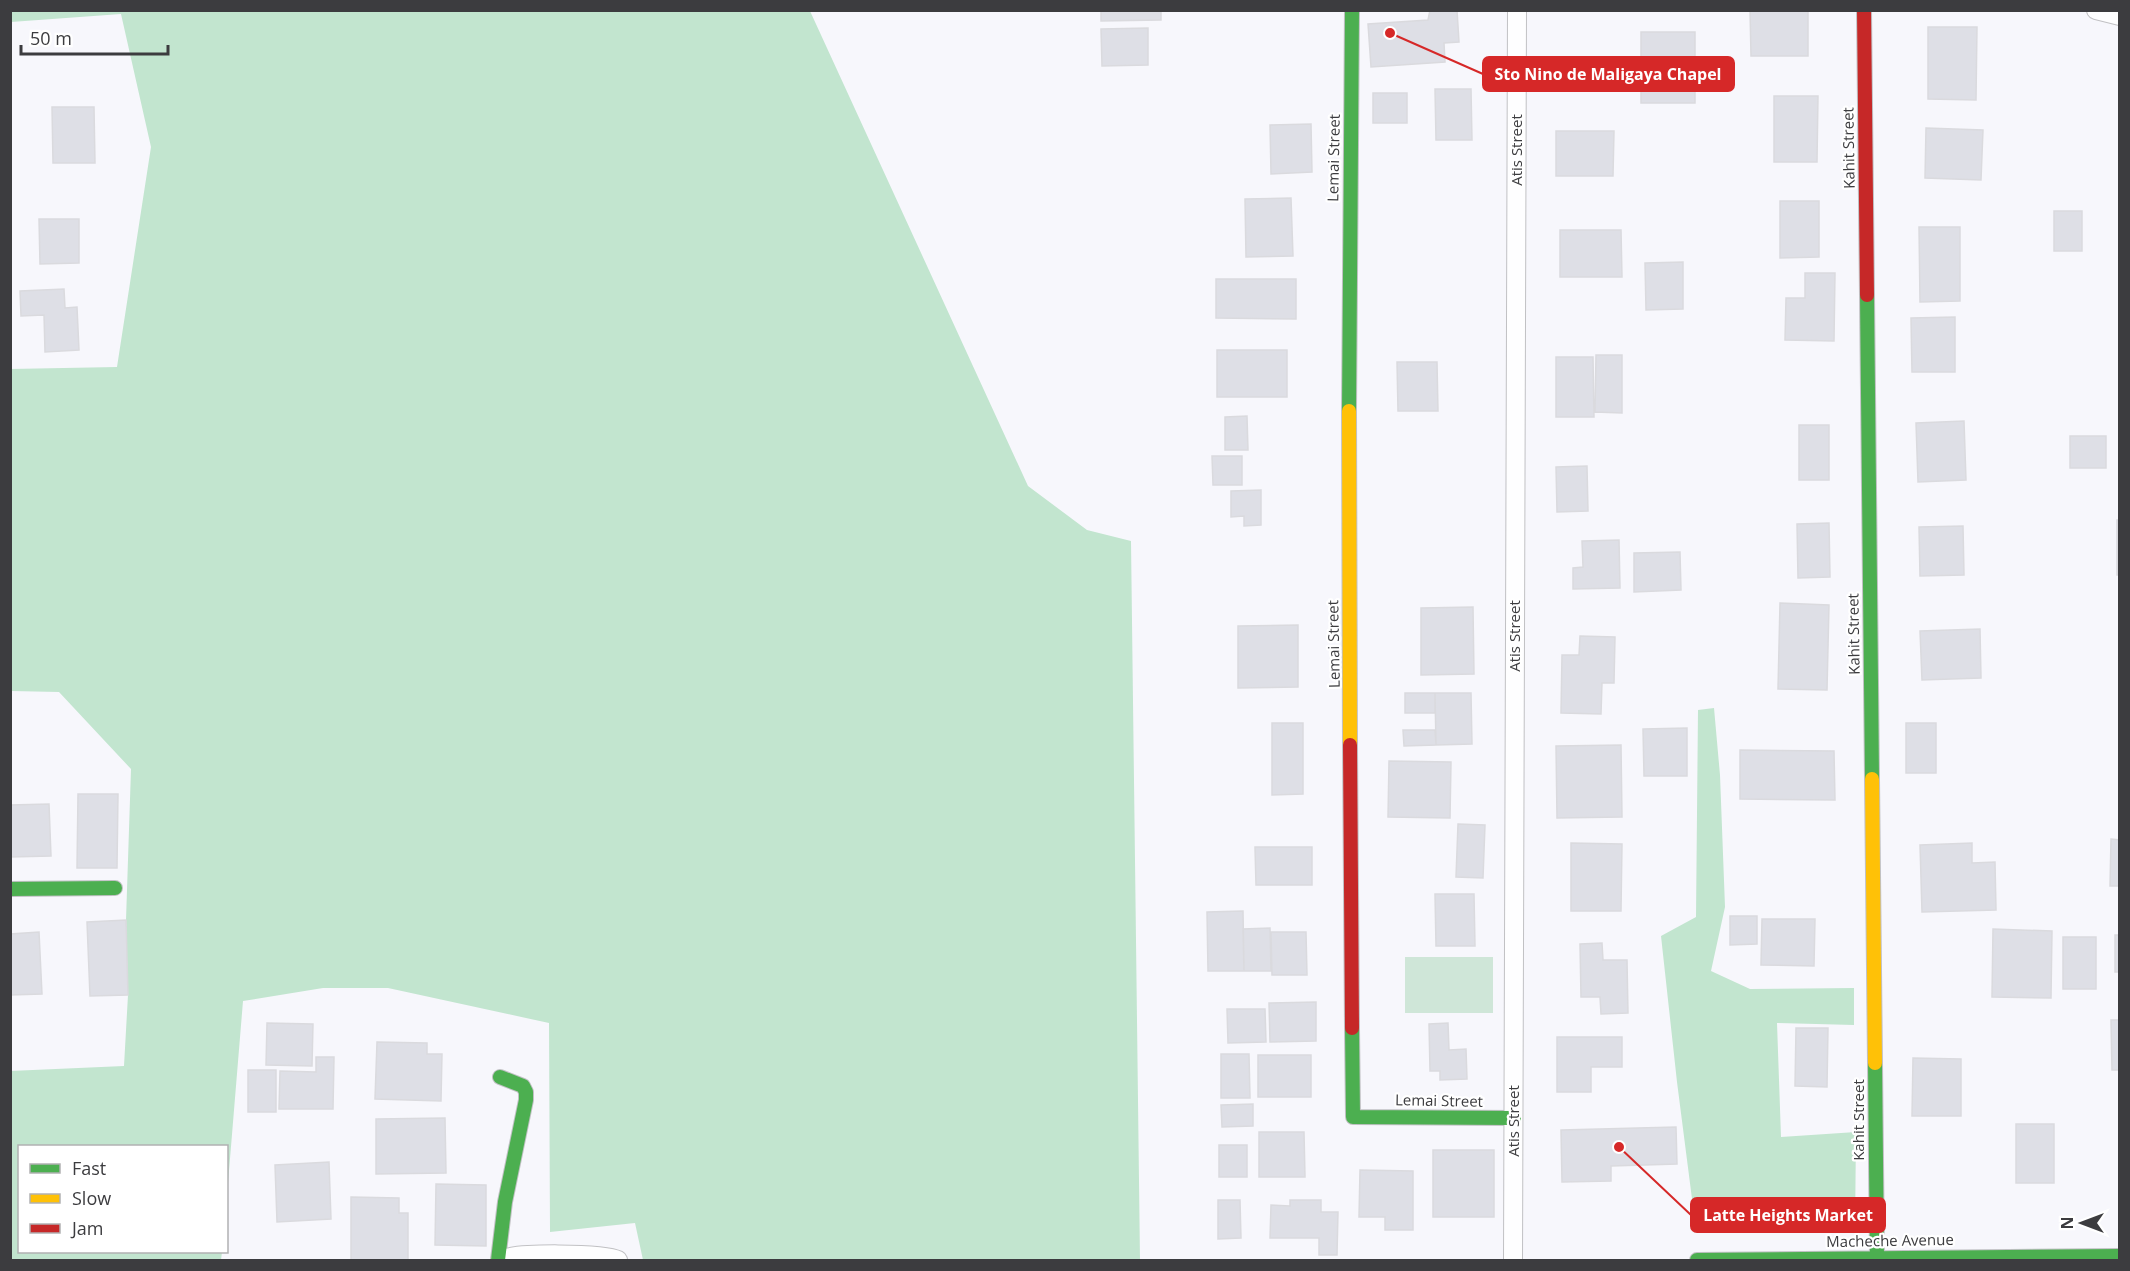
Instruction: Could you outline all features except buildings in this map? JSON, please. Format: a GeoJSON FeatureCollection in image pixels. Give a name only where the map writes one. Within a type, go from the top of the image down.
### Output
{"type":"FeatureCollection","features":[{"type":"Feature","properties":{"kind":"street","name":"Lemai Street"},"geometry":{"type":"LineString","coordinates":[[1352,10],[1348,473],[1353,1116],[1514,1118]]}},
{"type":"Feature","properties":{"kind":"street","name":"Atis Street"},"geometry":{"type":"LineString","coordinates":[[1513,1260],[1517,10]]}},
{"type":"Feature","properties":{"kind":"street","name":"Kahit Street"},"geometry":{"type":"LineString","coordinates":[[1864,10],[1877,1258]]}},
{"type":"Feature","properties":{"kind":"street"},"geometry":{"type":"LineString","coordinates":[[2096,10],[2120,16]]}},
{"type":"Feature","properties":{"kind":"street"},"geometry":{"type":"LineString","coordinates":[[10,889],[115,888]]}},
{"type":"Feature","properties":{"kind":"street"},"geometry":{"type":"LineString","coordinates":[[500,1077],[523,1086],[526,1100],[505,1202],[499,1260],[520,1255],[600,1256],[618,1260]]}},
{"type":"Feature","properties":{"kind":"street","name":"Macheche Avenue"},"geometry":{"type":"LineString","coordinates":[[1697,1260],[2120,1256]]}},
{"type":"Feature","properties":{"kind":"green space"},"geometry":{"type":"Polygon","coordinates":[[[11,11],[810,11],[1028,486],[1087,530],[1131,541],[1140,1260],[643,1260],[635,1223],[550,1232],[549,1023],[388,988],[323,988],[243,1001],[228,1183],[228,1145],[18,1145],[18,1253],[222,1253],[221,1260],[11,1260],[10,1071],[124,1066],[128,995],[126,920],[131,769],[59,692],[11,691],[10,369],[117,367],[151,147],[121,14],[11,22],[11,11]]]}},
{"type":"Feature","properties":{"kind":"green space"},"geometry":{"type":"Polygon","coordinates":[[[1714,708],[1720,775],[1725,907],[1711,971],[1750,989],[1854,988],[1854,1025],[1777,1023],[1781,1137],[1856,1132],[1855,1231],[1696,1230],[1661,936],[1696,917],[1698,710],[1714,708]]]}},
{"type":"Feature","properties":{"kind":"green space"},"geometry":{"type":"Polygon","coordinates":[[[1405,957],[1493,957],[1493,1013],[1405,1013],[1405,957]]]}},
{"type":"Feature","properties":{"kind":"traffic: fast"},"geometry":{"type":"LineString","coordinates":[[1349,411],[1352,10]]}},
{"type":"Feature","properties":{"kind":"traffic: fast"},"geometry":{"type":"LineString","coordinates":[[1867,295],[1872,779]]}},
{"type":"Feature","properties":{"kind":"traffic: fast"},"geometry":{"type":"LineString","coordinates":[[10,889],[115,888]]}},
{"type":"Feature","properties":{"kind":"traffic: fast"},"geometry":{"type":"LineString","coordinates":[[1352,1028],[1353,1117],[1514,1118]]}},
{"type":"Feature","properties":{"kind":"traffic: fast"},"geometry":{"type":"LineString","coordinates":[[1875,1063],[1877,1258]]}},
{"type":"Feature","properties":{"kind":"traffic: fast"},"geometry":{"type":"LineString","coordinates":[[498,1260],[505,1202],[526,1100],[523,1086],[500,1077]]}},
{"type":"Feature","properties":{"kind":"traffic: fast"},"geometry":{"type":"LineString","coordinates":[[1697,1260],[2120,1256]]}},
{"type":"Feature","properties":{"kind":"traffic: slow"},"geometry":{"type":"LineString","coordinates":[[1349,411],[1350,745]]}},
{"type":"Feature","properties":{"kind":"traffic: slow"},"geometry":{"type":"LineString","coordinates":[[1872,779],[1875,1063]]}},
{"type":"Feature","properties":{"kind":"traffic: jam"},"geometry":{"type":"LineString","coordinates":[[1864,10],[1867,295]]}},
{"type":"Feature","properties":{"kind":"traffic: jam"},"geometry":{"type":"LineString","coordinates":[[1350,745],[1352,1028]]}},
{"type":"Feature","properties":{"kind":"place","name":"Sto Nino de Maligaya Chapel"},"geometry":{"type":"Point","coordinates":[1390,33]}},
{"type":"Feature","properties":{"kind":"place","name":"Latte Heights Market"},"geometry":{"type":"Point","coordinates":[1619,1147]}}]}
